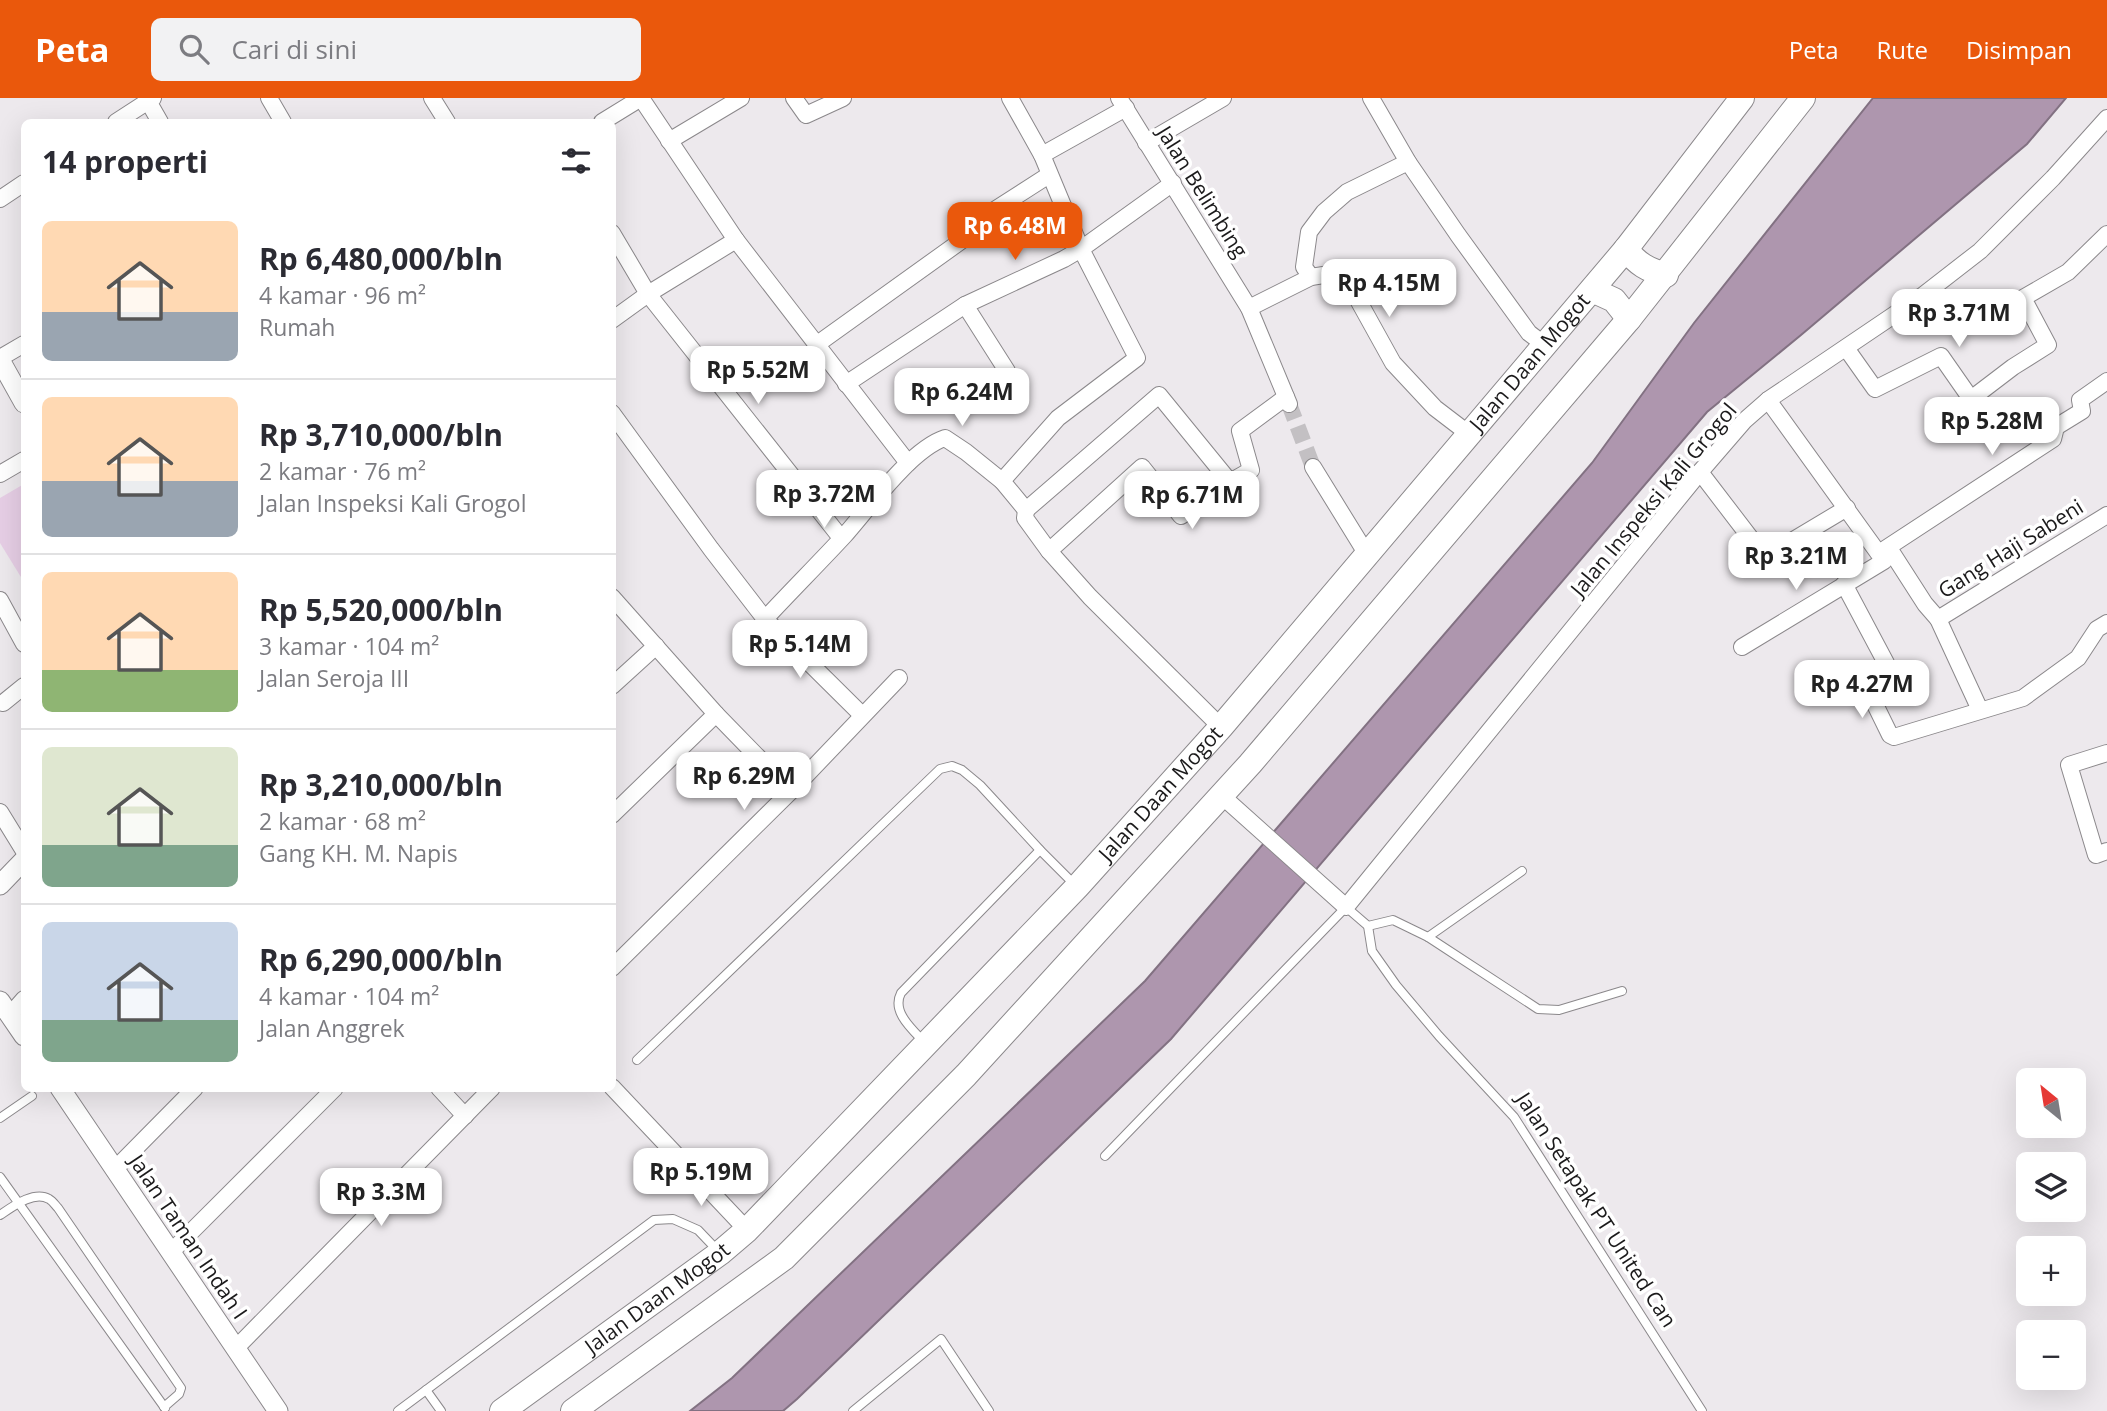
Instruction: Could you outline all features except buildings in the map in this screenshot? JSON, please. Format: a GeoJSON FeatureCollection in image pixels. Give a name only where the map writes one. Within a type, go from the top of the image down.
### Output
{"type":"FeatureCollection","features":[{"type":"Feature","properties":{"kind":"highway","name":"Jalan Daan Mogot"},"geometry":{"type":"LineString","coordinates":[[502,1411],[720,1253],[747,1230],[1077,887],[1221,727],[1546,346],[1626,249],[1742,98]]}},
{"type":"Feature","properties":{"kind":"highway","name":"Jalan Daan Mogot"},"geometry":{"type":"LineString","coordinates":[[573,1411],[784,1258],[966,1075],[1227,801],[1666,275],[1803,98]]}},
{"type":"Feature","properties":{"kind":"highway"},"geometry":{"type":"LineString","coordinates":[[1626,249],[1644,267],[1666,275]]}},
{"type":"Feature","properties":{"kind":"highway"},"geometry":{"type":"LineString","coordinates":[[1592,290],[1614,300],[1629,319]]}},
{"type":"Feature","properties":{"kind":"street"},"geometry":{"type":"LineString","coordinates":[[269,98],[282,119]]}},
{"type":"Feature","properties":{"kind":"street"},"geometry":{"type":"LineString","coordinates":[[432,98],[445,119]]}},
{"type":"Feature","properties":{"kind":"street"},"geometry":{"type":"LineString","coordinates":[[607,119],[641,98],[736,240],[908,463]]}},
{"type":"Feature","properties":{"kind":"street"},"geometry":{"type":"LineString","coordinates":[[669,141],[741,98]]}},
{"type":"Feature","properties":{"kind":"street"},"geometry":{"type":"LineString","coordinates":[[794,98],[806,115],[844,98]]}},
{"type":"Feature","properties":{"kind":"street"},"geometry":{"type":"LineString","coordinates":[[1002,481],[1058,418],[1137,358],[1081,249],[1041,155],[1010,98]]}},
{"type":"Feature","properties":{"kind":"street"},"geometry":{"type":"LineString","coordinates":[[1146,143],[1223,98]]}},
{"type":"Feature","properties":{"kind":"street"},"geometry":{"type":"LineString","coordinates":[[1371,98],[1408,162],[1529,333],[1546,346]]}},
{"type":"Feature","properties":{"kind":"street"},"geometry":{"type":"LineString","coordinates":[[121,119],[150,100],[159,119]]}},
{"type":"Feature","properties":{"kind":"street"},"geometry":{"type":"LineString","coordinates":[[1041,155],[1123,103]]}},
{"type":"Feature","properties":{"kind":"street","name":"Jalan Belimbing"},"geometry":{"type":"LineString","coordinates":[[1123,103],[1249,308],[1288,401],[1240,431],[1251,470],[1230,482]]}},
{"type":"Feature","properties":{"kind":"street","name":"Jalan Inspeksi Kali Grogol"},"geometry":{"type":"LineString","coordinates":[[1343,904],[1744,421],[1768,400],[1922,296],[1980,251],[2053,178],[2107,118]]}},
{"type":"Feature","properties":{"kind":"street"},"geometry":{"type":"LineString","coordinates":[[1311,277],[1304,267],[1308,232],[1324,212],[1348,192],[1408,162]]}},
{"type":"Feature","properties":{"kind":"street"},"geometry":{"type":"LineString","coordinates":[[816,345],[961,241],[982,218],[1049,175]]}},
{"type":"Feature","properties":{"kind":"street"},"geometry":{"type":"LineString","coordinates":[[846,384],[965,305],[1064,260],[1173,183]]}},
{"type":"Feature","properties":{"kind":"street"},"geometry":{"type":"LineString","coordinates":[[0,199],[21,185]]}},
{"type":"Feature","properties":{"kind":"street"},"geometry":{"type":"LineString","coordinates":[[1846,348],[1875,389],[1941,356],[1971,400],[2013,367],[2048,345],[2023,298],[2068,272],[2107,234]]}},
{"type":"Feature","properties":{"kind":"street"},"geometry":{"type":"LineString","coordinates":[[616,240],[648,294],[841,538]]}},
{"type":"Feature","properties":{"kind":"street"},"geometry":{"type":"LineString","coordinates":[[616,317],[648,294],[736,240]]}},
{"type":"Feature","properties":{"kind":"street"},"geometry":{"type":"LineString","coordinates":[[1249,308],[1311,277],[1336,273],[1347,280],[1393,363],[1435,408],[1469,434]]}},
{"type":"Feature","properties":{"kind":"street"},"geometry":{"type":"LineString","coordinates":[[965,305],[1007,371]]}},
{"type":"Feature","properties":{"kind":"street"},"geometry":{"type":"LineString","coordinates":[[21,346],[0,359],[21,398]]}},
{"type":"Feature","properties":{"kind":"street"},"geometry":{"type":"LineString","coordinates":[[1742,647],[1884,561],[1884,550],[2053,439],[2056,427],[2082,411],[2080,400],[2107,380]]}},
{"type":"Feature","properties":{"kind":"street"},"geometry":{"type":"LineString","coordinates":[[1049,551],[1142,467],[1181,516],[1230,482],[1159,395],[1026,510],[1025,518],[1049,551],[1090,597],[1221,727]]}},
{"type":"Feature","properties":{"kind":"street","name":"Gang Haji Sabeni"},"geometry":{"type":"LineString","coordinates":[[1768,400],[1847,508],[1938,619],[1980,710]]}},
{"type":"Feature","properties":{"kind":"street"},"geometry":{"type":"LineString","coordinates":[[616,419],[711,550],[765,619],[862,715]]}},
{"type":"Feature","properties":{"kind":"street"},"geometry":{"type":"LineString","coordinates":[[765,619],[908,463],[937,441],[945,438],[966,452],[1002,481],[1026,510]]}},
{"type":"Feature","properties":{"kind":"street"},"geometry":{"type":"LineString","coordinates":[[0,474],[21,462]]}},
{"type":"Feature","properties":{"kind":"street"},"geometry":{"type":"LineString","coordinates":[[1313,467],[1366,554]]}},
{"type":"Feature","properties":{"kind":"street"},"geometry":{"type":"LineString","coordinates":[[1700,472],[1765,557],[1847,508]]}},
{"type":"Feature","properties":{"kind":"street","name":"Gang Haji Sabeni"},"geometry":{"type":"LineString","coordinates":[[1938,619],[2107,515]]}},
{"type":"Feature","properties":{"kind":"street"},"geometry":{"type":"LineString","coordinates":[[1844,584],[1886,663],[1886,669],[1865,684],[1889,735],[1894,737],[2023,698],[2078,657],[2097,629],[2107,623]]}},
{"type":"Feature","properties":{"kind":"street"},"geometry":{"type":"LineString","coordinates":[[0,600],[21,638]]}},
{"type":"Feature","properties":{"kind":"street"},"geometry":{"type":"LineString","coordinates":[[616,601],[716,714],[791,791]]}},
{"type":"Feature","properties":{"kind":"street"},"geometry":{"type":"LineString","coordinates":[[616,682],[656,646]]}},
{"type":"Feature","properties":{"kind":"street"},"geometry":{"type":"LineString","coordinates":[[616,964],[791,791],[899,678]]}},
{"type":"Feature","properties":{"kind":"street"},"geometry":{"type":"LineString","coordinates":[[3,703],[21,688]]}},
{"type":"Feature","properties":{"kind":"street"},"geometry":{"type":"LineString","coordinates":[[616,811],[716,714]]}},
{"type":"Feature","properties":{"kind":"street"},"geometry":{"type":"LineString","coordinates":[[2107,754],[2069,765],[2096,855],[2107,851]]}},
{"type":"Feature","properties":{"kind":"street"},"geometry":{"type":"LineString","coordinates":[[1227,801],[1343,904]]}},
{"type":"Feature","properties":{"kind":"street"},"geometry":{"type":"LineString","coordinates":[[0,812],[21,846]]}},
{"type":"Feature","properties":{"kind":"street"},"geometry":{"type":"LineString","coordinates":[[0,885],[21,863]]}},
{"type":"Feature","properties":{"kind":"street"},"geometry":{"type":"LineString","coordinates":[[21,1000],[5,1008],[21,1032]]}},
{"type":"Feature","properties":{"kind":"street"},"geometry":{"type":"LineString","coordinates":[[616,1091],[747,1230]]}},
{"type":"Feature","properties":{"kind":"street","name":"Jalan Taman Indah I"},"geometry":{"type":"LineString","coordinates":[[64,1092],[278,1411]]}},
{"type":"Feature","properties":{"kind":"street"},"geometry":{"type":"LineString","coordinates":[[114,1170],[191,1092]]}},
{"type":"Feature","properties":{"kind":"street"},"geometry":{"type":"LineString","coordinates":[[171,1252],[331,1092]]}},
{"type":"Feature","properties":{"kind":"street"},"geometry":{"type":"LineString","coordinates":[[443,1092],[465,1116]]}},
{"type":"Feature","properties":{"kind":"street"},"geometry":{"type":"LineString","coordinates":[[236,1348],[488,1092]]}},
{"type":"Feature","properties":{"kind":"lane"},"geometry":{"type":"LineString","coordinates":[[637,1060],[940,769],[952,766],[962,770],[980,785],[1077,887]]}},
{"type":"Feature","properties":{"kind":"lane"},"geometry":{"type":"LineString","coordinates":[[927,1045],[904,1019],[898,1008],[898,998],[1040,850]]}},
{"type":"Feature","properties":{"kind":"lane"},"geometry":{"type":"LineString","coordinates":[[1428,937],[1522,872]]}},
{"type":"Feature","properties":{"kind":"lane"},"geometry":{"type":"LineString","coordinates":[[1105,1156],[1343,904],[1368,926],[1393,920],[1428,937],[1538,1009],[1559,1010],[1622,991]]}},
{"type":"Feature","properties":{"kind":"lane","name":"Jalan Setapak PT United Can"},"geometry":{"type":"LineString","coordinates":[[1368,926],[1373,951],[1396,985],[1514,1117],[1702,1411]]}},
{"type":"Feature","properties":{"kind":"lane"},"geometry":{"type":"LineString","coordinates":[[0,1118],[32,1096]]}},
{"type":"Feature","properties":{"kind":"lane"},"geometry":{"type":"LineString","coordinates":[[0,1177],[18,1203],[166,1409],[181,1388],[58,1208],[49,1199],[39,1196],[18,1203],[0,1215]]}},
{"type":"Feature","properties":{"kind":"lane"},"geometry":{"type":"LineString","coordinates":[[398,1411],[654,1220],[673,1219],[698,1230],[720,1253]]}},
{"type":"Feature","properties":{"kind":"lane"},"geometry":{"type":"LineString","coordinates":[[853,1411],[941,1339],[989,1411]]}},
{"type":"Feature","properties":{"kind":"lane"},"geometry":{"type":"LineString","coordinates":[[426,1390],[441,1411]]}},
{"type":"Feature","properties":{"kind":"shaded area"},"geometry":{"type":"Polygon","coordinates":[[[1873,98],[2066,98],[2027,144],[1707,412],[1171,1039],[797,1399],[783,1411],[690,1411],[732,1378],[1145,981],[1592,463],[1694,323],[1873,98]]]}},
{"type":"Feature","properties":{"kind":"shaded area"},"geometry":{"type":"Polygon","coordinates":[[[21,486],[21,577],[0,543],[0,498],[21,486]]]}},
{"type":"Feature","properties":{"kind":"tunnel"},"geometry":{"type":"LineString","coordinates":[[1289,404],[1313,467]]}}]}
